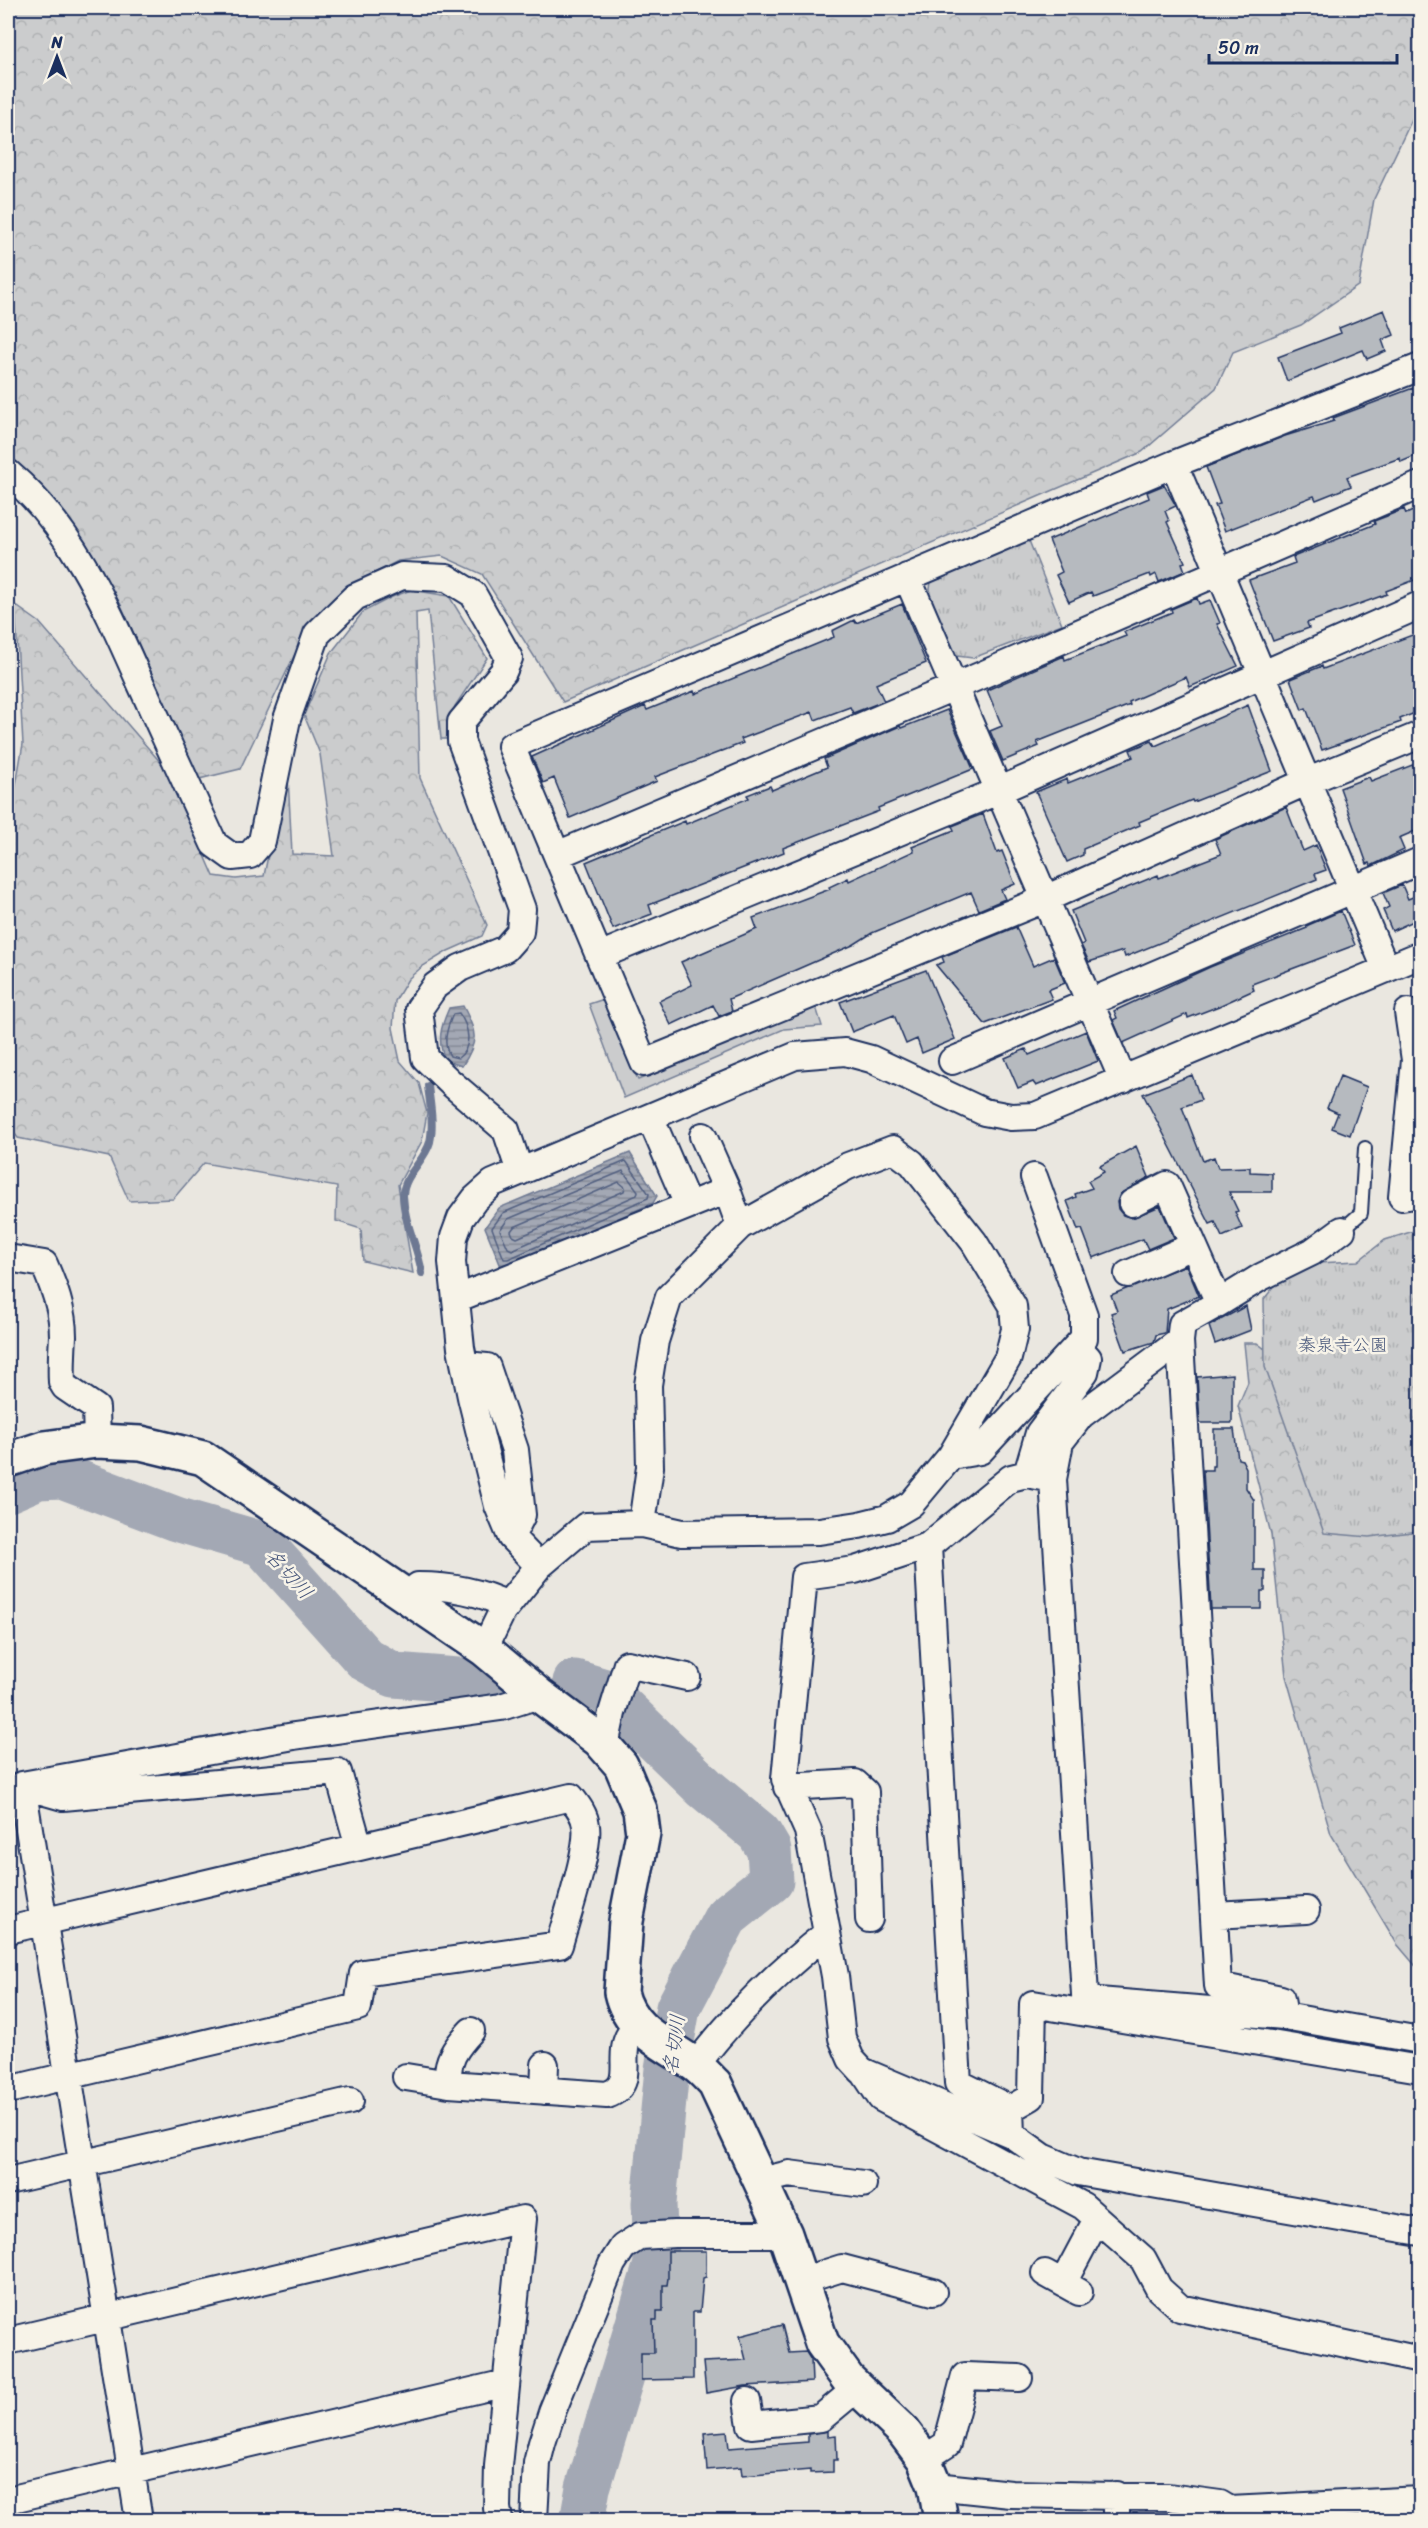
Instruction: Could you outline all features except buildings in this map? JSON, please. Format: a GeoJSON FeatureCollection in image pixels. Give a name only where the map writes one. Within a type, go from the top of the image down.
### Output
{"type":"FeatureCollection","features":[{"type":"Feature","properties":{"kind":"street"},"geometry":{"type":"LineString","coordinates":[[1420,367],[1174,464],[511,746],[644,1064],[1045,899],[1306,782],[1420,735]]}},
{"type":"Feature","properties":{"kind":"street"},"geometry":{"type":"LineString","coordinates":[[1174,464],[1386,969]]}},
{"type":"Feature","properties":{"kind":"street"},"geometry":{"type":"LineString","coordinates":[[8,473],[29,491],[69,541],[104,602],[214,844],[231,857],[250,855],[262,841],[288,719],[317,634],[355,597],[402,576],[447,578],[473,594],[509,658],[503,672],[461,722],[461,741],[522,909],[520,932],[505,949],[460,968],[435,986],[419,1009],[426,1058],[450,1083],[507,1130],[520,1172]]}},
{"type":"Feature","properties":{"kind":"street"},"geometry":{"type":"LineString","coordinates":[[557,855],[954,687],[1420,485]]}},
{"type":"Feature","properties":{"kind":"street"},"geometry":{"type":"LineString","coordinates":[[907,577],[1123,1080]]}},
{"type":"Feature","properties":{"kind":"street"},"geometry":{"type":"LineString","coordinates":[[599,956],[998,791],[1420,605]]}},
{"type":"Feature","properties":{"kind":"street"},"geometry":{"type":"LineString","coordinates":[[952,1060],[1420,861]]}},
{"type":"Feature","properties":{"kind":"street"},"geometry":{"type":"LineString","coordinates":[[539,1566],[511,1536],[498,1506],[465,1365],[456,1299],[452,1262],[454,1238],[461,1218],[474,1199],[493,1183],[795,1056],[824,1052],[845,1052],[871,1059],[984,1112],[1011,1118],[1035,1116],[1420,955]]}},
{"type":"Feature","properties":{"kind":"street"},"geometry":{"type":"LineString","coordinates":[[1408,1012],[1418,1059],[1402,1197],[1420,1194]]}},
{"type":"Feature","properties":{"kind":"street"},"geometry":{"type":"LineString","coordinates":[[650,1117],[688,1205]]}},
{"type":"Feature","properties":{"kind":"street"},"geometry":{"type":"LineString","coordinates":[[703,1136],[740,1226]]}},
{"type":"Feature","properties":{"kind":"street"},"geometry":{"type":"LineString","coordinates":[[484,1649],[507,1605],[539,1566],[586,1526],[642,1524],[682,1533],[819,1531],[859,1525],[887,1518],[911,1504],[951,1456],[1008,1358],[1015,1329],[1013,1306],[974,1242],[912,1163],[893,1149],[848,1166],[740,1226],[669,1297],[655,1341],[648,1385],[650,1467],[642,1524]]}},
{"type":"Feature","properties":{"kind":"street"},"geometry":{"type":"LineString","coordinates":[[951,1456],[980,1451],[1084,1338],[1084,1315],[1034,1177]]}},
{"type":"Feature","properties":{"kind":"street"},"geometry":{"type":"LineString","coordinates":[[1132,1203],[1167,1185],[1219,1303]]}},
{"type":"Feature","properties":{"kind":"street"},"geometry":{"type":"LineString","coordinates":[[456,1299],[727,1190]]}},
{"type":"Feature","properties":{"kind":"street"},"geometry":{"type":"LineString","coordinates":[[1284,2016],[1281,1999],[1218,1986],[1180,1341],[1182,1324],[1261,1277],[1312,1252],[1342,1230]]}},
{"type":"Feature","properties":{"kind":"street"},"geometry":{"type":"LineString","coordinates":[[1128,1274],[1193,1246]]}},
{"type":"Feature","properties":{"kind":"street"},"geometry":{"type":"LineString","coordinates":[[8,1258],[44,1264],[57,1293],[63,1334],[62,1382],[65,1387],[96,1408],[97,1441]]}},
{"type":"Feature","properties":{"kind":"street"},"geometry":{"type":"LineString","coordinates":[[1086,2005],[1053,1479],[1060,1442],[1081,1415],[1180,1341]]}},
{"type":"Feature","properties":{"kind":"street"},"geometry":{"type":"LineString","coordinates":[[1027,1474],[1039,1433],[1085,1372],[1088,1358],[1077,1346]]}},
{"type":"Feature","properties":{"kind":"street"},"geometry":{"type":"LineString","coordinates":[[8,1460],[44,1448],[97,1441],[141,1443],[203,1458],[484,1649],[605,1746],[621,1765],[640,1810],[643,1833],[626,1921],[621,1992],[628,2015],[648,2033],[696,2065],[715,2084],[785,2234],[822,2343],[835,2363],[857,2388],[903,2431],[930,2472],[941,2520]]}},
{"type":"Feature","properties":{"kind":"street"},"geometry":{"type":"LineString","coordinates":[[1053,1479],[1027,1474],[1011,1478],[928,1546],[855,1570],[804,1577],[785,1779],[808,1831],[835,1976],[842,2038],[851,2059],[880,2098],[1083,2206],[1143,2259],[1159,2289],[1179,2308],[1420,2360]]}},
{"type":"Feature","properties":{"kind":"street"},"geometry":{"type":"LineString","coordinates":[[928,1546],[958,2083],[1010,2109]]}},
{"type":"Feature","properties":{"kind":"street"},"geometry":{"type":"LineString","coordinates":[[418,1586],[474,1593],[507,1605]]}},
{"type":"Feature","properties":{"kind":"street"},"geometry":{"type":"LineString","coordinates":[[605,1746],[627,1664],[687,1677]]}},
{"type":"Feature","properties":{"kind":"street"},"geometry":{"type":"LineString","coordinates":[[15,1784],[294,1736],[501,1707],[539,1695]]}},
{"type":"Feature","properties":{"kind":"street"},"geometry":{"type":"LineString","coordinates":[[15,1784],[63,1797],[338,1772],[359,1847]]}},
{"type":"Feature","properties":{"kind":"street"},"geometry":{"type":"LineString","coordinates":[[787,1787],[855,1783],[865,1792],[869,1919]]}},
{"type":"Feature","properties":{"kind":"street"},"geometry":{"type":"LineString","coordinates":[[15,1784],[43,1922],[139,2520]]}},
{"type":"Feature","properties":{"kind":"street"},"geometry":{"type":"LineString","coordinates":[[8,1930],[572,1797],[580,1809],[586,1826],[585,1848],[559,1945],[363,1973],[358,2007],[8,2090]]}},
{"type":"Feature","properties":{"kind":"street"},"geometry":{"type":"LineString","coordinates":[[1214,1915],[1306,1910]]}},
{"type":"Feature","properties":{"kind":"street"},"geometry":{"type":"LineString","coordinates":[[696,2065],[788,1964],[826,1934]]}},
{"type":"Feature","properties":{"kind":"street"},"geometry":{"type":"LineString","coordinates":[[1010,2109],[1031,2097],[1033,2004],[1284,2016],[1420,2040]]}},
{"type":"Feature","properties":{"kind":"street"},"geometry":{"type":"LineString","coordinates":[[1086,2005],[1420,2069]]}},
{"type":"Feature","properties":{"kind":"street"},"geometry":{"type":"LineString","coordinates":[[449,2084],[448,2072],[454,2052],[471,2031]]}},
{"type":"Feature","properties":{"kind":"street"},"geometry":{"type":"LineString","coordinates":[[406,2077],[449,2084],[607,2095],[613,2093],[623,2082],[626,2041],[648,2033]]}},
{"type":"Feature","properties":{"kind":"street"},"geometry":{"type":"LineString","coordinates":[[544,2091],[545,2065]]}},
{"type":"Feature","properties":{"kind":"street"},"geometry":{"type":"LineString","coordinates":[[862,2071],[1011,2134],[1042,2157],[1078,2172],[1420,2232]]}},
{"type":"Feature","properties":{"kind":"street"},"geometry":{"type":"LineString","coordinates":[[8,2181],[350,2101]]}},
{"type":"Feature","properties":{"kind":"street"},"geometry":{"type":"LineString","coordinates":[[1010,2109],[1011,2134]]}},
{"type":"Feature","properties":{"kind":"street"},"geometry":{"type":"LineString","coordinates":[[761,2181],[789,2175],[863,2184]]}},
{"type":"Feature","properties":{"kind":"street"},"geometry":{"type":"LineString","coordinates":[[8,2341],[523,2219],[498,2466],[499,2520]]}},
{"type":"Feature","properties":{"kind":"street"},"geometry":{"type":"LineString","coordinates":[[1062,2282],[1097,2219]]}},
{"type":"Feature","properties":{"kind":"street"},"geometry":{"type":"LineString","coordinates":[[534,2520],[537,2463],[552,2412],[612,2264],[623,2247],[640,2236],[785,2234]]}},
{"type":"Feature","properties":{"kind":"street"},"geometry":{"type":"LineString","coordinates":[[801,2281],[842,2268],[933,2292]]}},
{"type":"Feature","properties":{"kind":"street"},"geometry":{"type":"LineString","coordinates":[[930,2472],[947,2444],[965,2376],[1018,2378]]}},
{"type":"Feature","properties":{"kind":"street"},"geometry":{"type":"LineString","coordinates":[[8,2500],[507,2383]]}},
{"type":"Feature","properties":{"kind":"street"},"geometry":{"type":"LineString","coordinates":[[747,2401],[751,2424],[821,2418],[857,2388]]}},
{"type":"Feature","properties":{"kind":"street"},"geometry":{"type":"LineString","coordinates":[[930,2472],[1011,2494],[1168,2497],[1220,2504],[1230,2515],[1420,2500]]}},
{"type":"Feature","properties":{"kind":"street"},"geometry":{"type":"LineString","coordinates":[[1116,2495],[1116,2520]]}},
{"type":"Feature","properties":{"kind":"lane"},"geometry":{"type":"LineString","coordinates":[[1342,1230],[1361,1213],[1365,1148]]}},
{"type":"Feature","properties":{"kind":"green space"},"geometry":{"type":"Polygon","coordinates":[[[8,8],[1420,8],[1420,112],[1415,113],[1374,199],[1359,285],[1301,325],[1233,352],[1216,388],[1142,452],[563,702],[482,574],[442,556],[398,561],[351,585],[315,619],[294,656],[240,769],[199,779],[121,605],[51,495],[8,454],[8,8]]]}},
{"type":"Feature","properties":{"kind":"green space"},"geometry":{"type":"Polygon","coordinates":[[[1026,533],[1062,624],[973,658],[957,656],[929,597],[932,574],[1026,533]]]}},
{"type":"Feature","properties":{"kind":"green space"},"geometry":{"type":"Polygon","coordinates":[[[411,590],[449,596],[487,658],[455,706],[446,739],[441,739],[428,611],[416,613],[420,778],[487,925],[482,936],[448,951],[423,966],[408,979],[395,1001],[393,1028],[400,1061],[419,1083],[427,1113],[422,1141],[398,1185],[413,1273],[363,1261],[361,1229],[336,1221],[337,1187],[204,1163],[173,1199],[129,1201],[109,1157],[18,1138],[8,1125],[8,830],[23,744],[15,605],[39,622],[168,771],[214,876],[236,879],[264,876],[287,757],[292,854],[334,856],[320,754],[304,715],[331,653],[363,612],[411,590]]]}},
{"type":"Feature","properties":{"kind":"green space"},"geometry":{"type":"Polygon","coordinates":[[[604,999],[638,1080],[816,1007],[822,1026],[784,1029],[624,1098],[589,1004],[604,999]]]}},
{"type":"Feature","properties":{"kind":"green space","name":"秦泉寺公園"},"geometry":{"type":"Polygon","coordinates":[[[1420,1229],[1420,1531],[1369,1537],[1324,1533],[1265,1367],[1264,1299],[1277,1283],[1317,1263],[1358,1261],[1385,1240],[1420,1229]]]}},
{"type":"Feature","properties":{"kind":"green space"},"geometry":{"type":"Polygon","coordinates":[[[1244,1343],[1257,1343],[1286,1365],[1420,1399],[1420,1971],[1397,1944],[1331,1834],[1286,1676],[1271,1534],[1238,1406],[1248,1382],[1244,1343]]]}},
{"type":"Feature","properties":{"kind":"water"},"geometry":{"type":"Polygon","coordinates":[[[463,1006],[474,1036],[471,1050],[462,1066],[446,1061],[440,1041],[449,1008],[463,1006]]]}},
{"type":"Feature","properties":{"kind":"water"},"geometry":{"type":"Polygon","coordinates":[[[630,1153],[657,1196],[653,1203],[502,1269],[485,1227],[499,1208],[630,1153]]]}},
{"type":"Feature","properties":{"kind":"waterway"},"geometry":{"type":"LineString","coordinates":[[422,1273],[406,1216],[403,1196],[407,1181],[424,1156],[430,1142],[432,1121],[428,1086]]}},
{"type":"Feature","properties":{"kind":"waterway","name":"名切川"},"geometry":{"type":"LineString","coordinates":[[8,1490],[38,1477],[62,1476],[176,1519],[262,1544],[365,1659],[394,1675],[483,1682]]}},
{"type":"Feature","properties":{"kind":"waterway","name":"名切川"},"geometry":{"type":"LineString","coordinates":[[575,1682],[605,1691],[705,1788],[759,1833],[769,1850],[771,1881],[726,1917],[678,2008],[667,2069],[654,2203],[656,2264],[588,2488],[583,2516],[585,2520]]}}]}
